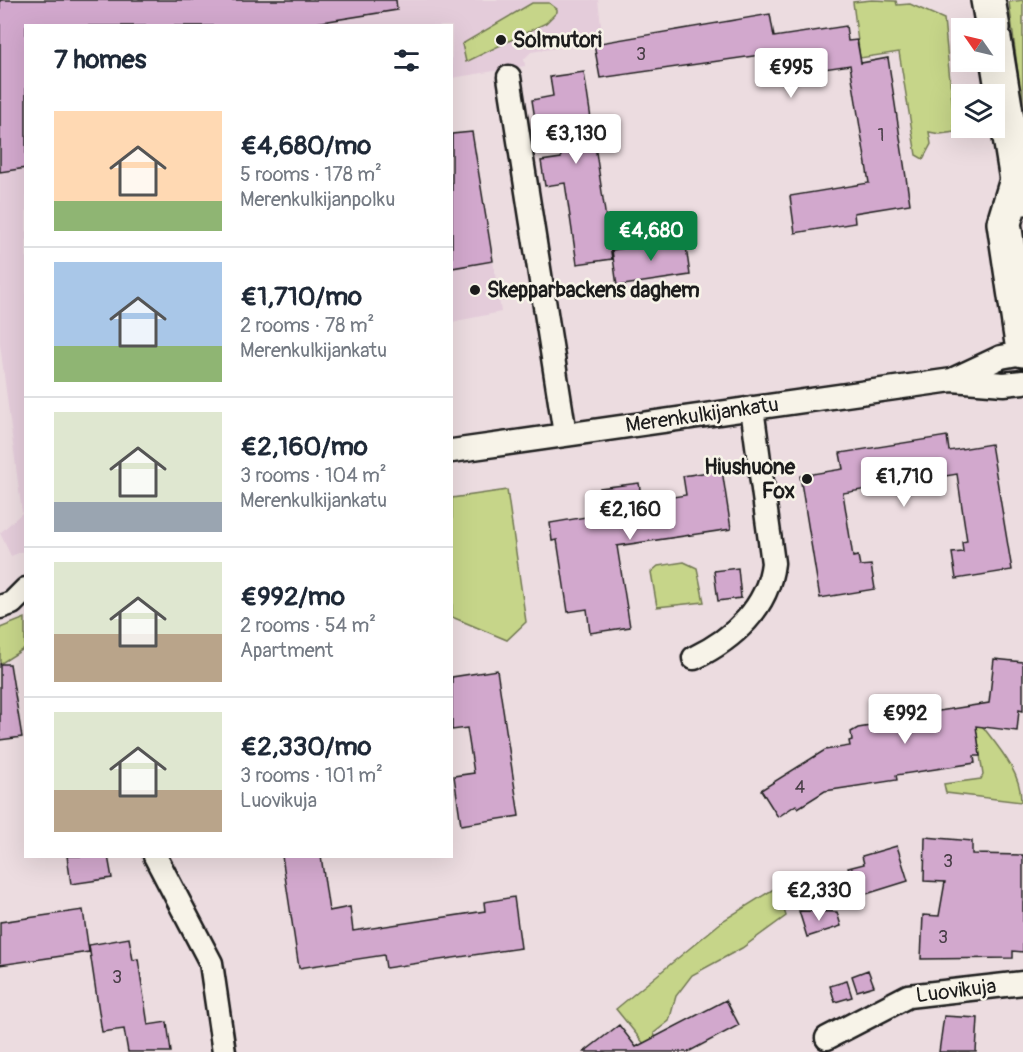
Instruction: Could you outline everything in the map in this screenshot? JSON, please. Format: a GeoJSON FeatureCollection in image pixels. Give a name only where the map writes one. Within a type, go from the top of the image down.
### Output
{"type":"FeatureCollection","features":[{"type":"Feature","properties":{"kind":"main road"},"geometry":{"type":"LineString","coordinates":[[988,0],[991,18]]}},
{"type":"Feature","properties":{"kind":"main road"},"geometry":{"type":"LineString","coordinates":[[1000,72],[1021,186],[1004,223],[1023,352]]}},
{"type":"Feature","properties":{"kind":"street"},"geometry":{"type":"LineString","coordinates":[[509,77],[565,434]]}},
{"type":"Feature","properties":{"kind":"street","name":"Merenkulkijankatu"},"geometry":{"type":"LineString","coordinates":[[952,380],[1001,357],[1023,352]]}},
{"type":"Feature","properties":{"kind":"street","name":"Merenkulkijankatu"},"geometry":{"type":"LineString","coordinates":[[453,451],[952,380],[1004,384],[1023,382]]}},
{"type":"Feature","properties":{"kind":"street"},"geometry":{"type":"LineString","coordinates":[[694,658],[709,651],[739,628],[755,611],[771,577],[773,563],[752,408]]}},
{"type":"Feature","properties":{"kind":"street"},"geometry":{"type":"LineString","coordinates":[[156,858],[211,963],[224,1052]]}},
{"type":"Feature","properties":{"kind":"street","name":"Luovikuja"},"geometry":{"type":"LineString","coordinates":[[826,1038],[908,996],[1023,982]]}},
{"type":"Feature","properties":{"kind":"shaded area"},"geometry":{"type":"Polygon","coordinates":[[[0,0],[598,0],[603,41],[531,52],[524,59],[525,66],[453,78],[453,24],[24,24],[24,551],[11,556],[0,533],[22,513],[0,344],[0,0]]]}},
{"type":"Feature","properties":{"kind":"shaded area","name":"Skepparbackens daghem"},"geometry":{"type":"Polygon","coordinates":[[[493,261],[501,312],[453,322],[453,268],[493,261]]]}},
{"type":"Feature","properties":{"kind":"green space"},"geometry":{"type":"Polygon","coordinates":[[[1023,0],[1023,114],[1009,2],[1023,0]]]}},
{"type":"Feature","properties":{"kind":"green space"},"geometry":{"type":"Polygon","coordinates":[[[896,1],[897,5],[910,4],[944,19],[951,91],[951,133],[929,132],[931,144],[923,159],[916,155],[899,52],[860,58],[853,2],[896,1]]]}},
{"type":"Feature","properties":{"kind":"green space"},"geometry":{"type":"Polygon","coordinates":[[[532,3],[549,3],[557,9],[557,12],[546,23],[466,62],[462,44],[532,3]]]}},
{"type":"Feature","properties":{"kind":"green space"},"geometry":{"type":"Polygon","coordinates":[[[507,490],[526,622],[507,640],[453,617],[453,498],[507,490]]]}},
{"type":"Feature","properties":{"kind":"green space"},"geometry":{"type":"Polygon","coordinates":[[[684,562],[697,568],[704,602],[657,607],[651,572],[658,566],[684,562]]]}},
{"type":"Feature","properties":{"kind":"green space"},"geometry":{"type":"Polygon","coordinates":[[[24,618],[24,649],[0,664],[0,628],[24,618]]]}},
{"type":"Feature","properties":{"kind":"green space"},"geometry":{"type":"Polygon","coordinates":[[[974,715],[1005,756],[1017,778],[1021,802],[946,793],[944,784],[981,779],[983,775],[974,715]]]}},
{"type":"Feature","properties":{"kind":"green space"},"geometry":{"type":"Polygon","coordinates":[[[777,887],[786,916],[742,948],[692,975],[676,996],[669,1021],[654,1033],[658,1045],[649,1050],[616,1009],[724,920],[777,887]]]}},
{"type":"Feature","properties":{"kind":"building"},"geometry":{"type":"Polygon","coordinates":[[[0,0],[396,0],[397,10],[310,24],[24,24],[24,168],[0,172],[0,0]]]}},
{"type":"Feature","properties":{"kind":"building"},"geometry":{"type":"Polygon","coordinates":[[[770,14],[774,37],[846,26],[848,41],[857,40],[861,63],[888,58],[910,204],[854,213],[855,223],[795,233],[790,196],[869,183],[850,65],[778,76],[775,53],[600,78],[594,44],[770,14]]]}},
{"type":"Feature","properties":{"kind":"building"},"geometry":{"type":"Polygon","coordinates":[[[584,72],[612,259],[577,264],[565,183],[545,186],[541,161],[561,158],[556,122],[536,125],[532,100],[553,96],[550,77],[584,72]]]}},
{"type":"Feature","properties":{"kind":"building"},"geometry":{"type":"Polygon","coordinates":[[[472,132],[493,261],[453,268],[453,134],[472,132]]]}},
{"type":"Feature","properties":{"kind":"building"},"geometry":{"type":"Polygon","coordinates":[[[685,239],[690,275],[617,286],[612,250],[685,239]]]}},
{"type":"Feature","properties":{"kind":"building"},"geometry":{"type":"Polygon","coordinates":[[[947,436],[949,451],[991,444],[1012,570],[956,579],[952,553],[963,552],[962,542],[967,541],[957,474],[843,493],[853,557],[858,556],[860,566],[871,565],[875,589],[820,598],[800,476],[843,469],[840,453],[947,436]]]}},
{"type":"Feature","properties":{"kind":"building"},"geometry":{"type":"Polygon","coordinates":[[[722,470],[731,529],[617,546],[630,627],[590,633],[587,609],[568,612],[557,540],[552,541],[550,523],[604,514],[600,488],[639,483],[642,502],[686,495],[683,476],[722,470]]]}},
{"type":"Feature","properties":{"kind":"building"},"geometry":{"type":"Polygon","coordinates":[[[738,568],[741,598],[718,601],[714,571],[738,568]]]}},
{"type":"Feature","properties":{"kind":"building"},"geometry":{"type":"Polygon","coordinates":[[[994,659],[1023,662],[1023,711],[1019,710],[1017,731],[976,726],[980,756],[974,756],[975,763],[896,775],[897,780],[825,791],[798,808],[796,805],[778,817],[761,790],[825,750],[850,746],[851,732],[858,728],[902,721],[901,717],[989,703],[994,659]]]}},
{"type":"Feature","properties":{"kind":"building"},"geometry":{"type":"Polygon","coordinates":[[[0,664],[10,664],[22,737],[0,740],[0,664]]]}},
{"type":"Feature","properties":{"kind":"building"},"geometry":{"type":"Polygon","coordinates":[[[497,670],[519,816],[461,825],[454,776],[474,773],[467,728],[453,730],[453,677],[497,670]]]}},
{"type":"Feature","properties":{"kind":"building"},"geometry":{"type":"Polygon","coordinates":[[[925,837],[972,841],[972,854],[1023,855],[1023,952],[1013,951],[1013,958],[921,959],[923,915],[939,916],[945,882],[924,881],[925,837]]]}},
{"type":"Feature","properties":{"kind":"building"},"geometry":{"type":"Polygon","coordinates":[[[897,846],[908,881],[834,904],[827,883],[850,876],[848,868],[864,864],[862,856],[897,846]]]}},
{"type":"Feature","properties":{"kind":"building"},"geometry":{"type":"Polygon","coordinates":[[[67,858],[108,858],[112,878],[71,884],[67,858]]]}},
{"type":"Feature","properties":{"kind":"building"},"geometry":{"type":"Polygon","coordinates":[[[282,858],[321,858],[329,911],[350,907],[353,931],[485,911],[484,902],[514,897],[521,948],[386,968],[384,955],[299,968],[282,858]]]}},
{"type":"Feature","properties":{"kind":"building"},"geometry":{"type":"Polygon","coordinates":[[[83,910],[89,952],[0,965],[0,922],[83,910]]]}},
{"type":"Feature","properties":{"kind":"building"},"geometry":{"type":"Polygon","coordinates":[[[799,911],[837,912],[841,926],[807,937],[799,911]]]}},
{"type":"Feature","properties":{"kind":"building"},"geometry":{"type":"Polygon","coordinates":[[[129,938],[133,960],[138,959],[148,1025],[167,1022],[171,1052],[128,1052],[124,1029],[102,1032],[89,945],[129,938]]]}},
{"type":"Feature","properties":{"kind":"building"},"geometry":{"type":"Polygon","coordinates":[[[868,970],[874,986],[857,991],[852,976],[868,970]]]}},
{"type":"Feature","properties":{"kind":"building"},"geometry":{"type":"Polygon","coordinates":[[[847,981],[852,997],[835,1002],[830,986],[847,981]]]}},
{"type":"Feature","properties":{"kind":"building"},"geometry":{"type":"Polygon","coordinates":[[[726,1000],[739,1025],[688,1052],[584,1052],[619,1025],[636,1047],[726,1000]]]}},
{"type":"Feature","properties":{"kind":"building"},"geometry":{"type":"Polygon","coordinates":[[[944,1016],[978,1018],[976,1052],[939,1052],[944,1016]]]}},
{"type":"Feature","properties":{"kind":"place","name":"Solmutori"},"geometry":{"type":"Point","coordinates":[501,40]}},
{"type":"Feature","properties":{"kind":"place","name":"Skepparbackens daghem"},"geometry":{"type":"Point","coordinates":[475,290]}},
{"type":"Feature","properties":{"kind":"place","name":"Hiushuone Fox"},"geometry":{"type":"Point","coordinates":[807,479]}}]}
